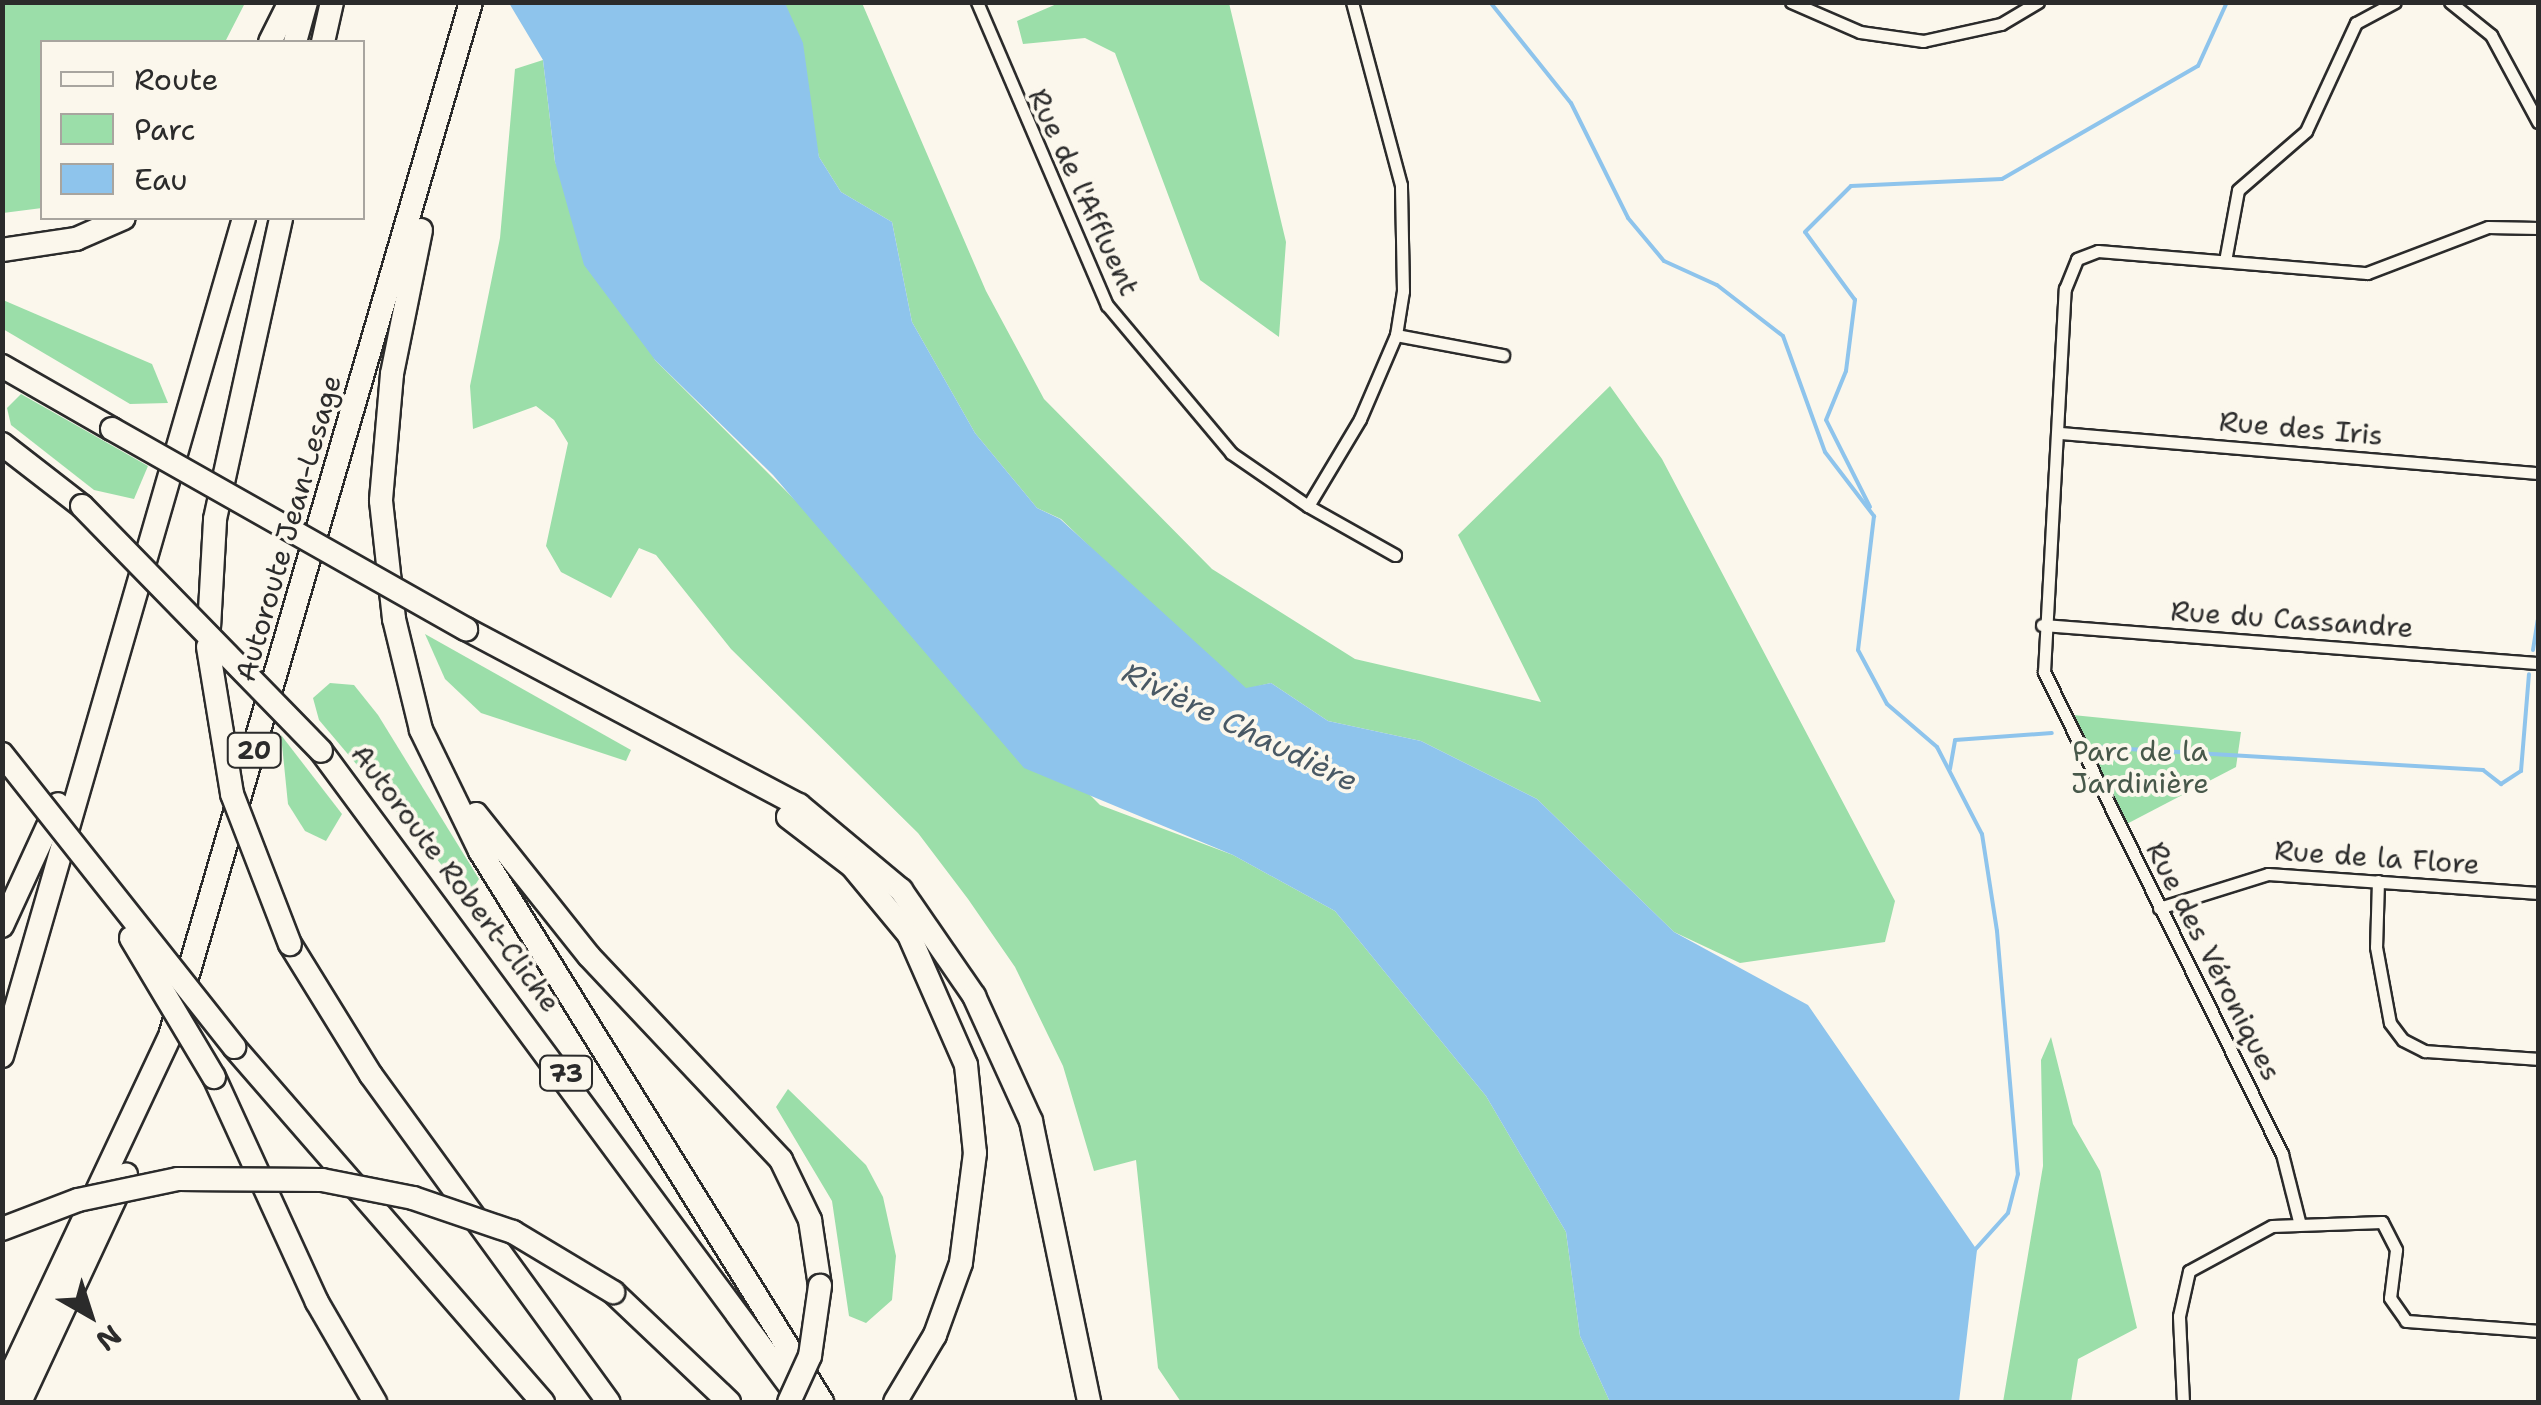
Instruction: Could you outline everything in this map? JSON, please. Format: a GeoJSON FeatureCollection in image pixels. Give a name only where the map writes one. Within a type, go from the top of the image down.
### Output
{"type":"FeatureCollection","features":[{"type":"Feature","properties":{"kind":"highway"},"geometry":{"type":"LineString","coordinates":[[271,40],[290,2]]}},
{"type":"Feature","properties":{"kind":"highway"},"geometry":{"type":"LineString","coordinates":[[296,40],[306,2]]}},
{"type":"Feature","properties":{"kind":"highway"},"geometry":{"type":"LineString","coordinates":[[323,40],[332,2]]}},
{"type":"Feature","properties":{"kind":"highway","name":"Autoroute Jean-Lesage"},"geometry":{"type":"LineString","coordinates":[[2,1393],[170,1036],[450,85],[471,2]]}},
{"type":"Feature","properties":{"kind":"highway"},"geometry":{"type":"LineString","coordinates":[[450,85],[382,440],[384,555],[406,672],[444,786],[480,851],[822,1402]]}},
{"type":"Feature","properties":{"kind":"highway"},"geometry":{"type":"LineString","coordinates":[[2,250],[76,239],[119,220]]}},
{"type":"Feature","properties":{"kind":"highway"},"geometry":{"type":"LineString","coordinates":[[2,1056],[92,728],[243,220]]}},
{"type":"Feature","properties":{"kind":"highway"},"geometry":{"type":"LineString","coordinates":[[281,220],[215,519],[208,648],[232,794],[290,944],[371,1075],[609,1402]]}},
{"type":"Feature","properties":{"kind":"highway"},"geometry":{"type":"LineString","coordinates":[[2,366],[466,630],[798,805],[901,890],[974,996],[1031,1121],[1089,1402]]}},
{"type":"Feature","properties":{"kind":"highway","name":"Autoroute Robert-Cliche"},"geometry":{"type":"LineString","coordinates":[[2,444],[82,506],[322,751],[802,1402]]}},
{"type":"Feature","properties":{"kind":"highway"},"geometry":{"type":"LineString","coordinates":[[518,658],[827,844],[883,900],[932,976],[969,1084],[972,1201],[935,1336],[895,1402]]}},
{"type":"Feature","properties":{"kind":"highway"},"geometry":{"type":"LineString","coordinates":[[406,672],[461,790],[517,874],[781,1160],[810,1220],[820,1286],[810,1356],[789,1402]]}},
{"type":"Feature","properties":{"kind":"highway"},"geometry":{"type":"LineString","coordinates":[[2,926],[92,728]]}},
{"type":"Feature","properties":{"kind":"highway"},"geometry":{"type":"LineString","coordinates":[[2,754],[234,1047],[543,1402]]}},
{"type":"Feature","properties":{"kind":"highway"},"geometry":{"type":"LineString","coordinates":[[76,850],[214,1077],[317,1302],[375,1402]]}},
{"type":"Feature","properties":{"kind":"highway"},"geometry":{"type":"LineString","coordinates":[[20,1402],[108,1225],[170,1036]]}},
{"type":"Feature","properties":{"kind":"highway"},"geometry":{"type":"LineString","coordinates":[[2,1229],[78,1200],[178,1179],[322,1180],[413,1198],[513,1232],[613,1292],[729,1402]]}},
{"type":"Feature","properties":{"kind":"street","name":"Rue de l'Affluent"},"geometry":{"type":"LineString","coordinates":[[977,2],[1107,305],[1231,452],[1308,506],[1395,555]]}},
{"type":"Feature","properties":{"kind":"street"},"geometry":{"type":"LineString","coordinates":[[1308,506],[1396,335],[1401,186],[1352,2]]}},
{"type":"Feature","properties":{"kind":"street"},"geometry":{"type":"LineString","coordinates":[[1792,2],[1860,32],[1923,41],[2002,24],[2038,2]]}},
{"type":"Feature","properties":{"kind":"street"},"geometry":{"type":"LineString","coordinates":[[2395,2],[2356,23],[2306,131],[2238,190],[2225,262],[2388,272],[2488,226],[2538,228]]}},
{"type":"Feature","properties":{"kind":"street"},"geometry":{"type":"LineString","coordinates":[[2450,2],[2491,35],[2538,122]]}},
{"type":"Feature","properties":{"kind":"street","name":"Rue des Véroniques"},"geometry":{"type":"LineString","coordinates":[[2225,262],[2098,252],[2077,259],[2065,289],[2060,433],[2042,626],[2044,672],[2282,1154],[2299,1221]]}},
{"type":"Feature","properties":{"kind":"street"},"geometry":{"type":"LineString","coordinates":[[1396,335],[1503,355]]}},
{"type":"Feature","properties":{"kind":"street","name":"Rue des Iris"},"geometry":{"type":"LineString","coordinates":[[2060,433],[2538,473]]}},
{"type":"Feature","properties":{"kind":"street","name":"Rue du Cassandre"},"geometry":{"type":"LineString","coordinates":[[2042,626],[2538,663]]}},
{"type":"Feature","properties":{"kind":"street","name":"Rue de la Flore"},"geometry":{"type":"LineString","coordinates":[[2159,908],[2246,876],[2538,893]]}},
{"type":"Feature","properties":{"kind":"street"},"geometry":{"type":"LineString","coordinates":[[2378,881],[2376,947],[2390,1023],[2403,1040],[2425,1051],[2538,1059]]}},
{"type":"Feature","properties":{"kind":"street"},"geometry":{"type":"LineString","coordinates":[[2184,1402],[2179,1316],[2189,1271],[2272,1226],[2354,1217],[2394,1232],[2390,1298],[2406,1320],[2538,1331]]}},
{"type":"Feature","properties":{"kind":"green space"},"geometry":{"type":"Polygon","coordinates":[[[3,2],[245,3],[226,40],[40,40],[40,208],[3,213],[3,2]]]}},
{"type":"Feature","properties":{"kind":"green space"},"geometry":{"type":"Polygon","coordinates":[[[785,3],[862,3],[986,291],[1044,399],[1212,569],[1355,659],[1541,702],[1458,535],[1610,386],[1662,459],[1895,901],[1885,942],[1740,963],[1674,932],[1537,799],[1421,741],[1328,721],[1271,683],[1246,689],[1190,643],[1061,519],[1037,508],[975,433],[912,322],[892,222],[841,192],[819,157],[785,3]]]}},
{"type":"Feature","properties":{"kind":"green space"},"geometry":{"type":"Polygon","coordinates":[[[1059,3],[1229,3],[1286,242],[1279,337],[1200,280],[1115,53],[1085,38],[1023,44],[1017,21],[1059,3]]]}},
{"type":"Feature","properties":{"kind":"green space"},"geometry":{"type":"Polygon","coordinates":[[[543,60],[555,162],[655,360],[1100,805],[1233,855],[1335,911],[1486,1096],[1566,1232],[1580,1336],[1610,1402],[1181,1402],[1158,1368],[1136,1160],[1094,1171],[1063,1066],[1015,967],[968,899],[918,833],[731,649],[656,555],[639,548],[611,598],[561,572],[546,546],[568,443],[554,420],[536,406],[473,429],[470,386],[500,238],[515,69],[543,60]]]}},
{"type":"Feature","properties":{"kind":"green space"},"geometry":{"type":"Polygon","coordinates":[[[3,300],[152,364],[168,403],[130,404],[3,329],[3,300]]]}},
{"type":"Feature","properties":{"kind":"green space"},"geometry":{"type":"Polygon","coordinates":[[[21,394],[148,466],[134,499],[94,490],[11,425],[7,408],[21,394]]]}},
{"type":"Feature","properties":{"kind":"green space"},"geometry":{"type":"Polygon","coordinates":[[[425,634],[631,750],[626,761],[481,713],[445,679],[425,634]]]}},
{"type":"Feature","properties":{"kind":"green space"},"geometry":{"type":"Polygon","coordinates":[[[330,683],[354,685],[378,715],[479,879],[468,896],[319,720],[313,698],[330,683]]]}},
{"type":"Feature","properties":{"kind":"green space","name":"Parc de la Jardinière"},"geometry":{"type":"Polygon","coordinates":[[[2063,714],[2241,732],[2236,767],[2119,828],[2063,714]]]}},
{"type":"Feature","properties":{"kind":"green space"},"geometry":{"type":"Polygon","coordinates":[[[281,735],[342,814],[326,841],[305,831],[288,804],[281,735]]]}},
{"type":"Feature","properties":{"kind":"green space"},"geometry":{"type":"Polygon","coordinates":[[[2051,1037],[2073,1124],[2100,1171],[2137,1328],[2078,1359],[2071,1402],[2003,1402],[2043,1166],[2041,1060],[2051,1037]]]}},
{"type":"Feature","properties":{"kind":"green space"},"geometry":{"type":"Polygon","coordinates":[[[788,1089],[866,1165],[883,1197],[896,1256],[892,1300],[866,1323],[849,1316],[832,1201],[776,1107],[788,1089]]]}},
{"type":"Feature","properties":{"kind":"water","name":"Rivière Chaudière"},"geometry":{"type":"Polygon","coordinates":[[[509,3],[785,3],[803,43],[819,157],[841,192],[892,222],[912,322],[975,433],[1037,508],[1060,519],[1246,688],[1271,683],[1328,721],[1421,741],[1537,799],[1674,932],[1808,1005],[1977,1250],[1959,1402],[1610,1402],[1580,1336],[1566,1232],[1486,1096],[1335,911],[1233,855],[1024,768],[773,475],[655,360],[584,265],[555,162],[543,60],[509,3]]]}},
{"type":"Feature","properties":{"kind":"waterway"},"geometry":{"type":"LineString","coordinates":[[1490,2],[1571,103],[1628,218],[1664,261],[1717,285],[1783,336],[1825,452],[1874,516],[1858,650],[1887,704],[1937,747],[1982,834],[1997,931],[2018,1174],[2008,1213],[1973,1252]]}},
{"type":"Feature","properties":{"kind":"waterway"},"geometry":{"type":"LineString","coordinates":[[1870,507],[1826,420],[1846,371],[1855,300],[1805,232],[1851,186],[2002,179],[2198,66],[2227,2]]}},
{"type":"Feature","properties":{"kind":"waterway"},"geometry":{"type":"LineString","coordinates":[[2533,650],[2538,620]]}},
{"type":"Feature","properties":{"kind":"waterway"},"geometry":{"type":"LineString","coordinates":[[2095,747],[2483,770],[2501,784],[2521,771],[2529,674]]}},
{"type":"Feature","properties":{"kind":"waterway"},"geometry":{"type":"LineString","coordinates":[[1950,769],[1955,740],[2052,733]]}}]}
